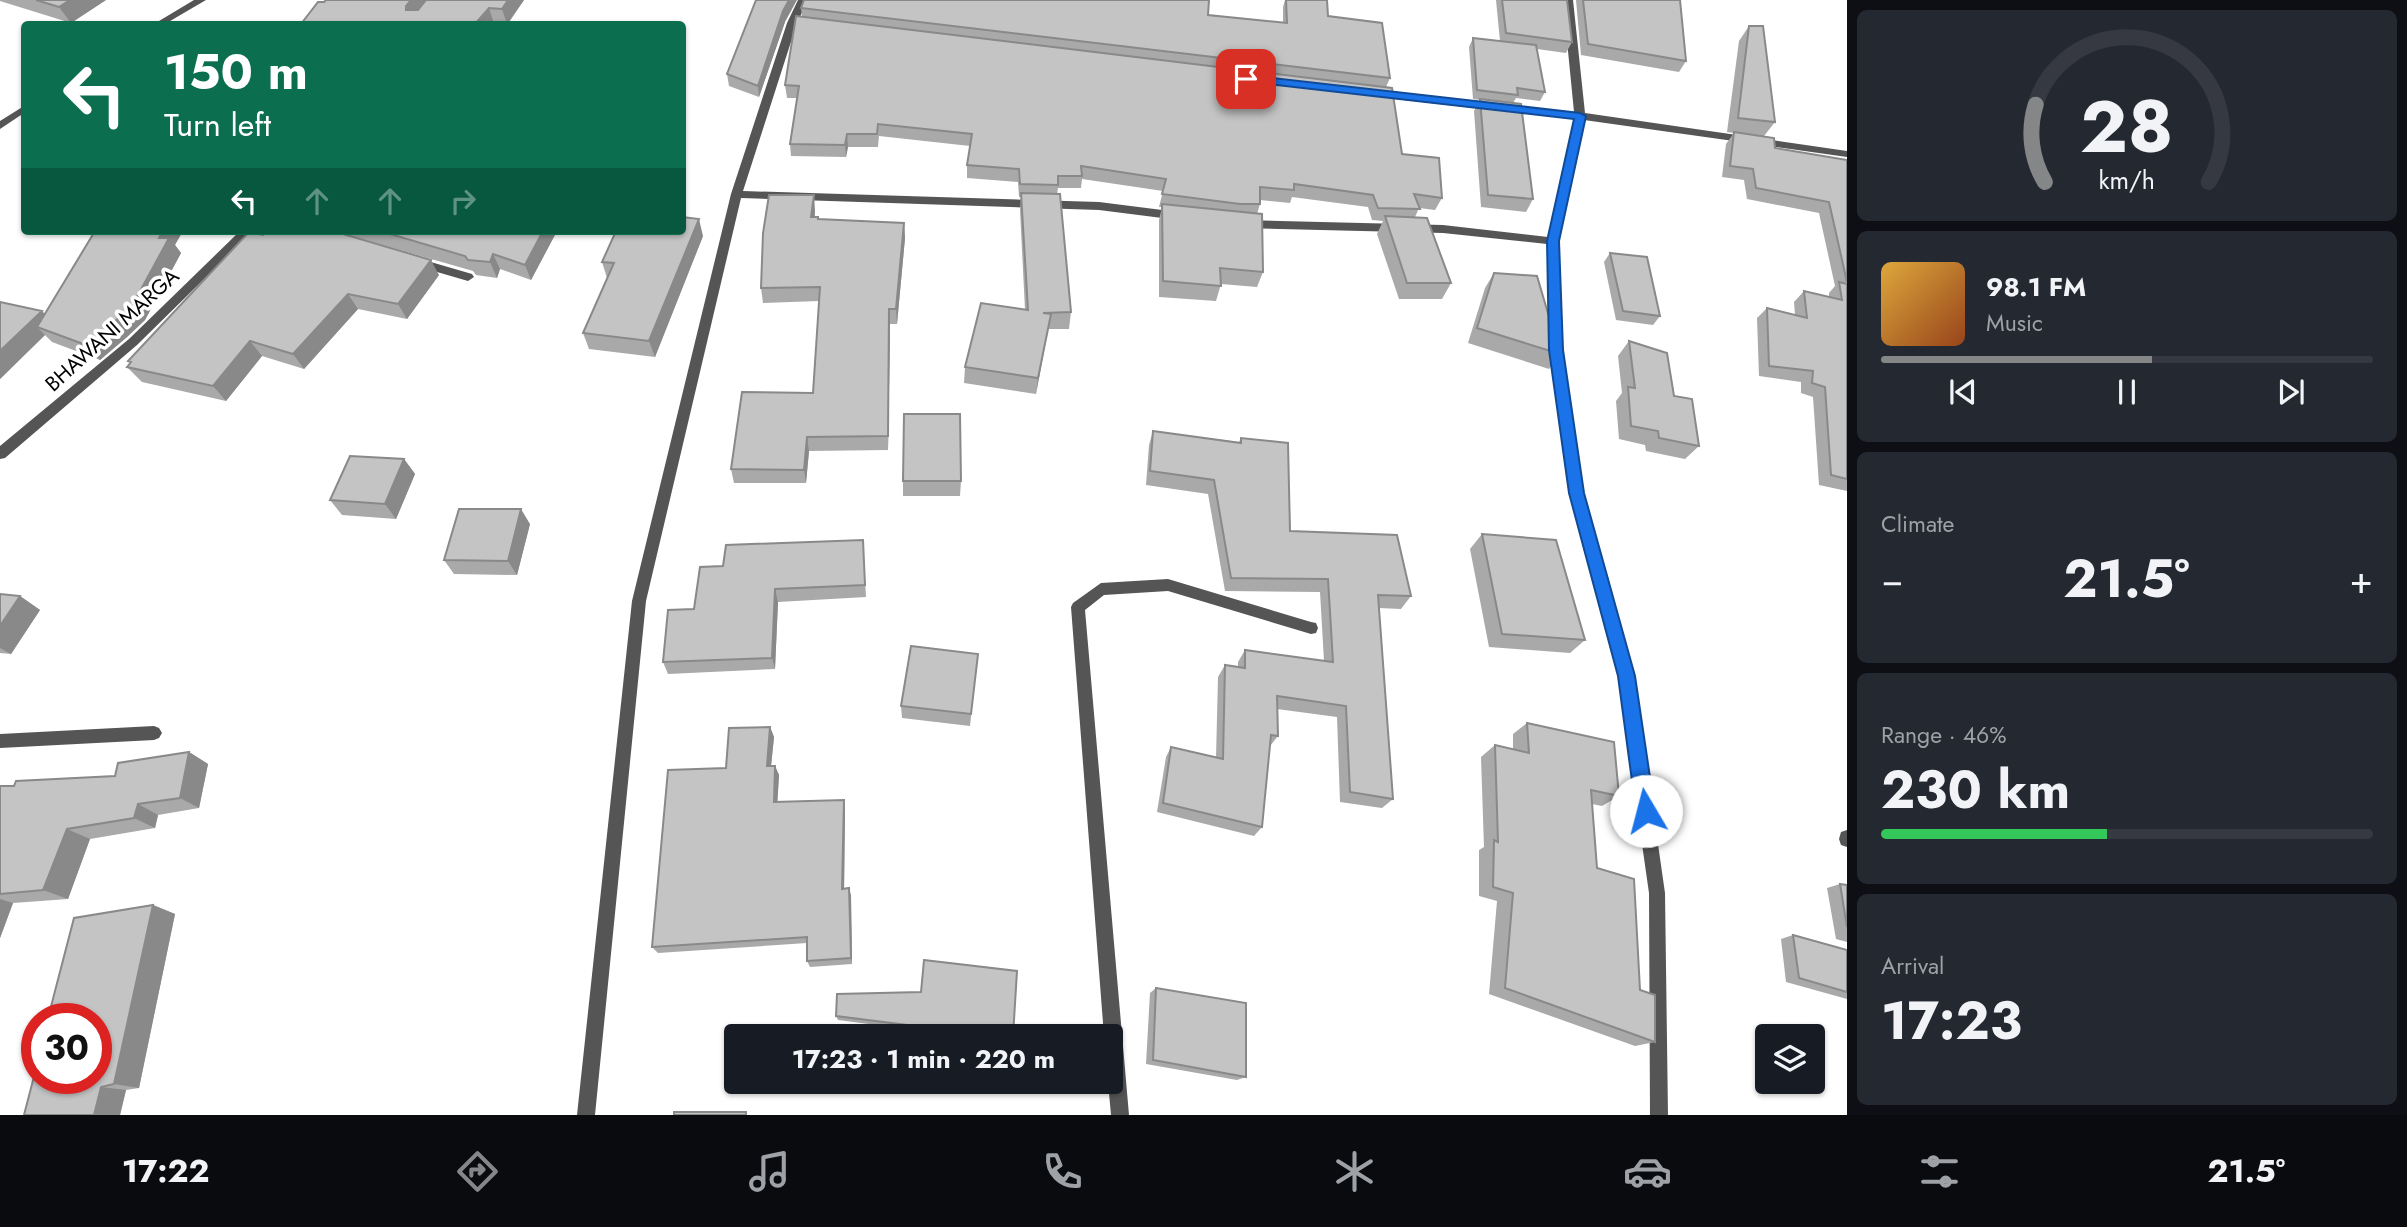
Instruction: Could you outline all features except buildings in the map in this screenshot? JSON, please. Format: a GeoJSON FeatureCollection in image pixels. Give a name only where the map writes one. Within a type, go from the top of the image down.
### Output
{"type":"FeatureCollection","features":[{"type":"Feature","properties":{"kind":"street"},"geometry":{"type":"LineString","coordinates":[[164,21],[201,0]]}},
{"type":"Feature","properties":{"kind":"street"},"geometry":{"type":"LineString","coordinates":[[586,1115],[639,601],[736,194],[799,24],[803,0]]}},
{"type":"Feature","properties":{"kind":"street"},"geometry":{"type":"LineString","coordinates":[[1568,0],[1580,116],[1553,241],[1556,350],[1576,493],[1626,676],[1657,892],[1659,1115]]}},
{"type":"Feature","properties":{"kind":"street"},"geometry":{"type":"LineString","coordinates":[[1369,93],[1580,116],[1847,154]]}},
{"type":"Feature","properties":{"kind":"street"},"geometry":{"type":"LineString","coordinates":[[0,126],[21,111]]}},
{"type":"Feature","properties":{"kind":"street"},"geometry":{"type":"LineString","coordinates":[[736,194],[1099,206],[1195,218]]}},
{"type":"Feature","properties":{"kind":"street"},"geometry":{"type":"LineString","coordinates":[[1236,223],[1443,229],[1553,241]]}},
{"type":"Feature","properties":{"kind":"street","name":"BHAWANI MARGA"},"geometry":{"type":"LineString","coordinates":[[0,454],[133,342],[243,235]]}},
{"type":"Feature","properties":{"kind":"street"},"geometry":{"type":"LineString","coordinates":[[403,258],[468,277]]}},
{"type":"Feature","properties":{"kind":"street"},"geometry":{"type":"LineString","coordinates":[[1120,1115],[1078,607],[1101,589],[1168,585],[1311,628]]}},
{"type":"Feature","properties":{"kind":"street"},"geometry":{"type":"LineString","coordinates":[[0,741],[154,733]]}},
{"type":"Feature","properties":{"kind":"route"},"geometry":{"type":"LineString","coordinates":[[1246,79],[1580,116],[1553,241],[1556,350],[1576,493],[1626,676],[1646,811]]}}]}
